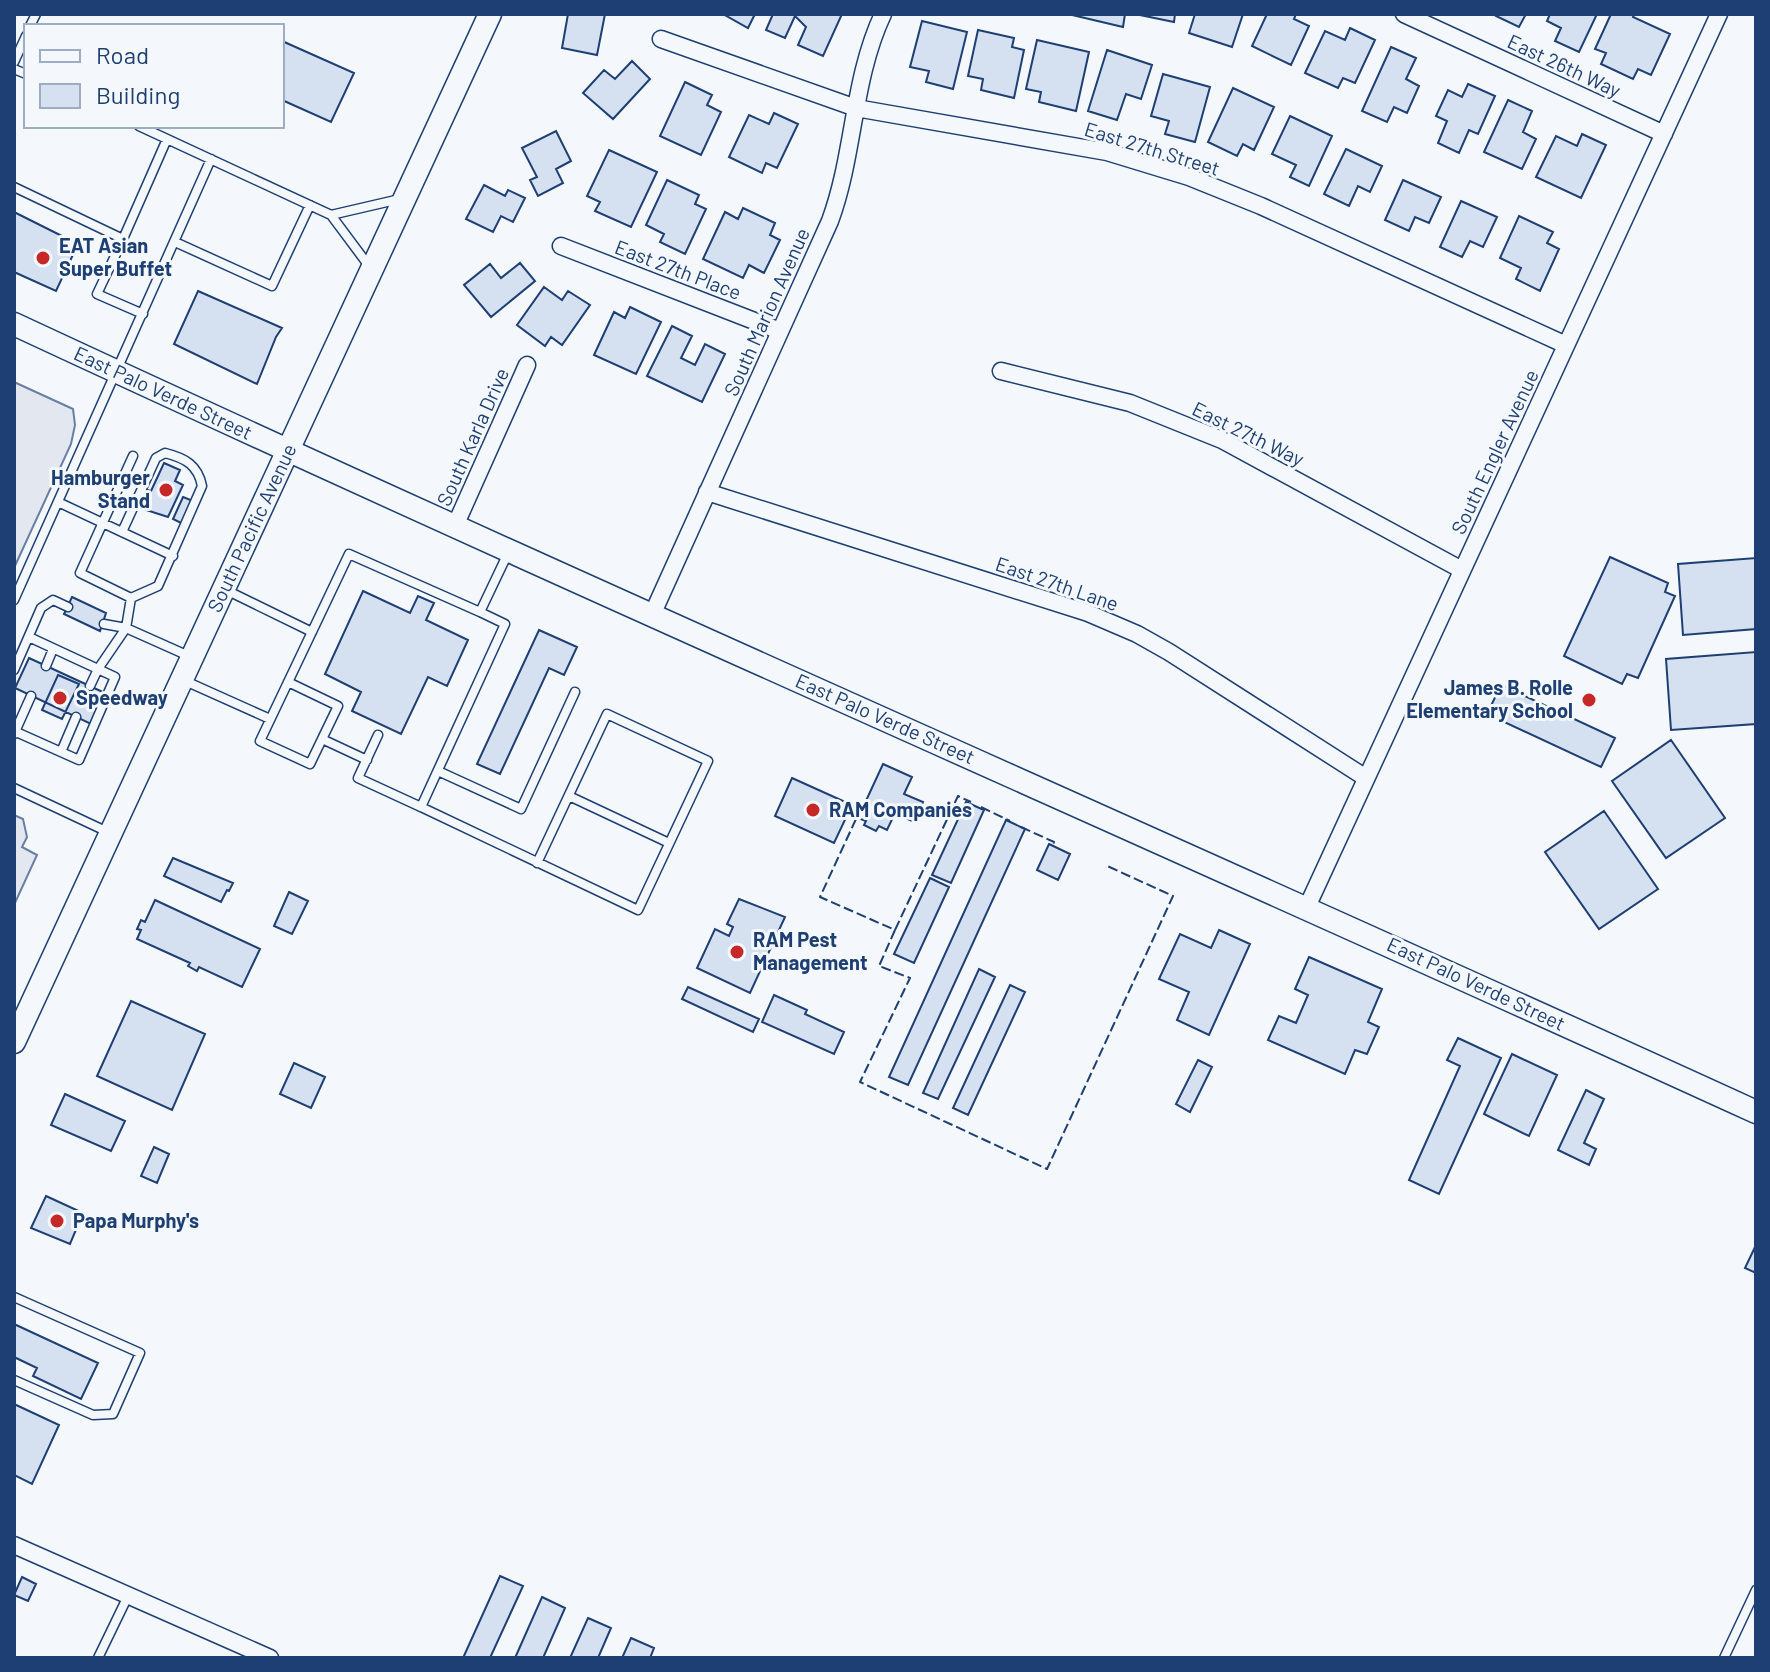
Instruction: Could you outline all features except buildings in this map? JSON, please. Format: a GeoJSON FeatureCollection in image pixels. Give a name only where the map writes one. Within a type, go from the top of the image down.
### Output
{"type":"FeatureCollection","features":[{"type":"Feature","properties":{"kind":"street","name":"South Pacific Avenue"},"geometry":{"type":"LineString","coordinates":[[14,1042],[490,14]]}},
{"type":"Feature","properties":{"kind":"street","name":"South Marion Avenue"},"geometry":{"type":"LineString","coordinates":[[652,615],[840,196],[861,72],[883,14]]}},
{"type":"Feature","properties":{"kind":"street","name":"East 26th Way"},"geometry":{"type":"LineString","coordinates":[[1404,14],[1664,134]]}},
{"type":"Feature","properties":{"kind":"street","name":"South Engler Avenue"},"geometry":{"type":"LineString","coordinates":[[1307,907],[1719,14]]}},
{"type":"Feature","properties":{"kind":"street","name":"East 27th Street"},"geometry":{"type":"LineString","coordinates":[[661,39],[856,108],[1107,152],[1189,177],[1261,206],[1566,345]]}},
{"type":"Feature","properties":{"kind":"street","name":"East 27th Place"},"geometry":{"type":"LineString","coordinates":[[561,246],[780,331]]}},
{"type":"Feature","properties":{"kind":"street","name":"East Palo Verde Street"},"geometry":{"type":"LineString","coordinates":[[14,324],[287,451],[1307,907],[1756,1112]]}},
{"type":"Feature","properties":{"kind":"street","name":"South Karla Drive"},"geometry":{"type":"LineString","coordinates":[[455,526],[527,365]]}},
{"type":"Feature","properties":{"kind":"street","name":"East 27th Way"},"geometry":{"type":"LineString","coordinates":[[1001,371],[1130,403],[1222,440],[1462,570]]}},
{"type":"Feature","properties":{"kind":"street","name":"East 27th Lane"},"geometry":{"type":"LineString","coordinates":[[707,492],[1088,613],[1137,634],[1366,778]]}},
{"type":"Feature","properties":{"kind":"street"},"geometry":{"type":"LineString","coordinates":[[14,1545],[270,1658]]}},
{"type":"Feature","properties":{"kind":"lane"},"geometry":{"type":"LineString","coordinates":[[14,62],[24,40]]}},
{"type":"Feature","properties":{"kind":"lane"},"geometry":{"type":"LineString","coordinates":[[143,128],[331,215],[371,269]]}},
{"type":"Feature","properties":{"kind":"lane"},"geometry":{"type":"LineString","coordinates":[[143,314],[97,294],[167,139]]}},
{"type":"Feature","properties":{"kind":"lane"},"geometry":{"type":"LineString","coordinates":[[14,600],[211,159]]}},
{"type":"Feature","properties":{"kind":"lane"},"geometry":{"type":"LineString","coordinates":[[14,187],[123,239]]}},
{"type":"Feature","properties":{"kind":"lane"},"geometry":{"type":"LineString","coordinates":[[331,215],[404,198]]}},
{"type":"Feature","properties":{"kind":"lane"},"geometry":{"type":"LineString","coordinates":[[175,242],[272,286],[310,205]]}},
{"type":"Feature","properties":{"kind":"lane"},"geometry":{"type":"LineString","coordinates":[[122,532],[156,458],[165,453],[193,465],[200,475],[202,486],[173,556],[158,586],[131,598]]}},
{"type":"Feature","properties":{"kind":"lane"},"geometry":{"type":"LineString","coordinates":[[131,598],[80,573],[133,456]]}},
{"type":"Feature","properties":{"kind":"lane"},"geometry":{"type":"LineString","coordinates":[[58,502],[173,556]]}},
{"type":"Feature","properties":{"kind":"lane"},"geometry":{"type":"LineString","coordinates":[[480,612],[509,550]]}},
{"type":"Feature","properties":{"kind":"lane"},"geometry":{"type":"LineString","coordinates":[[288,682],[338,706],[310,764],[260,741],[270,719],[349,554],[505,624],[421,807]]}},
{"type":"Feature","properties":{"kind":"lane"},"geometry":{"type":"LineString","coordinates":[[224,589],[312,632]]}},
{"type":"Feature","properties":{"kind":"lane"},"geometry":{"type":"LineString","coordinates":[[90,686],[126,628],[131,598]]}},
{"type":"Feature","properties":{"kind":"lane"},"geometry":{"type":"LineString","coordinates":[[14,670],[41,608],[53,600],[68,607]]}},
{"type":"Feature","properties":{"kind":"lane"},"geometry":{"type":"LineString","coordinates":[[104,624],[126,628],[192,657]]}},
{"type":"Feature","properties":{"kind":"lane"},"geometry":{"type":"LineString","coordinates":[[29,637],[115,677],[79,760],[15,732],[31,696]]}},
{"type":"Feature","properties":{"kind":"lane"},"geometry":{"type":"LineString","coordinates":[[46,666],[53,649]]}},
{"type":"Feature","properties":{"kind":"lane"},"geometry":{"type":"LineString","coordinates":[[181,679],[270,719]]}},
{"type":"Feature","properties":{"kind":"lane"},"geometry":{"type":"LineString","coordinates":[[438,771],[521,809],[575,692]]}},
{"type":"Feature","properties":{"kind":"lane"},"geometry":{"type":"LineString","coordinates":[[378,735],[358,778],[421,807],[537,863],[638,910],[708,761],[607,714],[537,863]]}},
{"type":"Feature","properties":{"kind":"lane"},"geometry":{"type":"LineString","coordinates":[[61,752],[76,717]]}},
{"type":"Feature","properties":{"kind":"lane"},"geometry":{"type":"LineString","coordinates":[[322,739],[367,760]]}},
{"type":"Feature","properties":{"kind":"lane"},"geometry":{"type":"LineString","coordinates":[[14,788],[110,833]]}},
{"type":"Feature","properties":{"kind":"lane"},"geometry":{"type":"LineString","coordinates":[[569,796],[669,843]]}},
{"type":"Feature","properties":{"kind":"lane"},"geometry":{"type":"LineString","coordinates":[[14,1297],[140,1353],[113,1414],[93,1415],[14,1380]]}},
{"type":"Feature","properties":{"kind":"lane"},"geometry":{"type":"LineString","coordinates":[[1724,1658],[1756,1590]]}},
{"type":"Feature","properties":{"kind":"lane"},"geometry":{"type":"LineString","coordinates":[[98,1658],[128,1596]]}},
{"type":"Feature","properties":{"kind":"shaded area"},"geometry":{"type":"Polygon","coordinates":[[[14,382],[73,409],[75,425],[71,444],[14,568],[14,382]]]}},
{"type":"Feature","properties":{"kind":"shaded area"},"geometry":{"type":"Polygon","coordinates":[[[14,815],[23,819],[27,837],[22,847],[37,855],[14,905],[14,815]]]}},
{"type":"Feature","properties":{"kind":"fence"},"geometry":{"type":"LineString","coordinates":[[856,819],[820,897],[895,930],[958,796],[971,802]]}},
{"type":"Feature","properties":{"kind":"fence"},"geometry":{"type":"LineString","coordinates":[[981,807],[1010,821]]}},
{"type":"Feature","properties":{"kind":"fence"},"geometry":{"type":"LineString","coordinates":[[1021,827],[1054,842],[1052,846]]}},
{"type":"Feature","properties":{"kind":"fence"},"geometry":{"type":"LineString","coordinates":[[895,930],[879,966],[910,978],[860,1082],[1047,1169],[1173,896],[1105,865]]}},
{"type":"Feature","properties":{"kind":"place","name":"EAT Asian Super Buffet"},"geometry":{"type":"Point","coordinates":[43,258]}},
{"type":"Feature","properties":{"kind":"place","name":"Hamburger Stand"},"geometry":{"type":"Point","coordinates":[166,490]}},
{"type":"Feature","properties":{"kind":"place","name":"Speedway"},"geometry":{"type":"Point","coordinates":[60,698]}},
{"type":"Feature","properties":{"kind":"place","name":"James B. Rolle Elementary School"},"geometry":{"type":"Point","coordinates":[1589,700]}},
{"type":"Feature","properties":{"kind":"place","name":"RAM Companies"},"geometry":{"type":"Point","coordinates":[813,810]}},
{"type":"Feature","properties":{"kind":"place","name":"RAM Pest Management"},"geometry":{"type":"Point","coordinates":[737,952]}},
{"type":"Feature","properties":{"kind":"place","name":"Papa Murphy's"},"geometry":{"type":"Point","coordinates":[57,1221]}}]}
